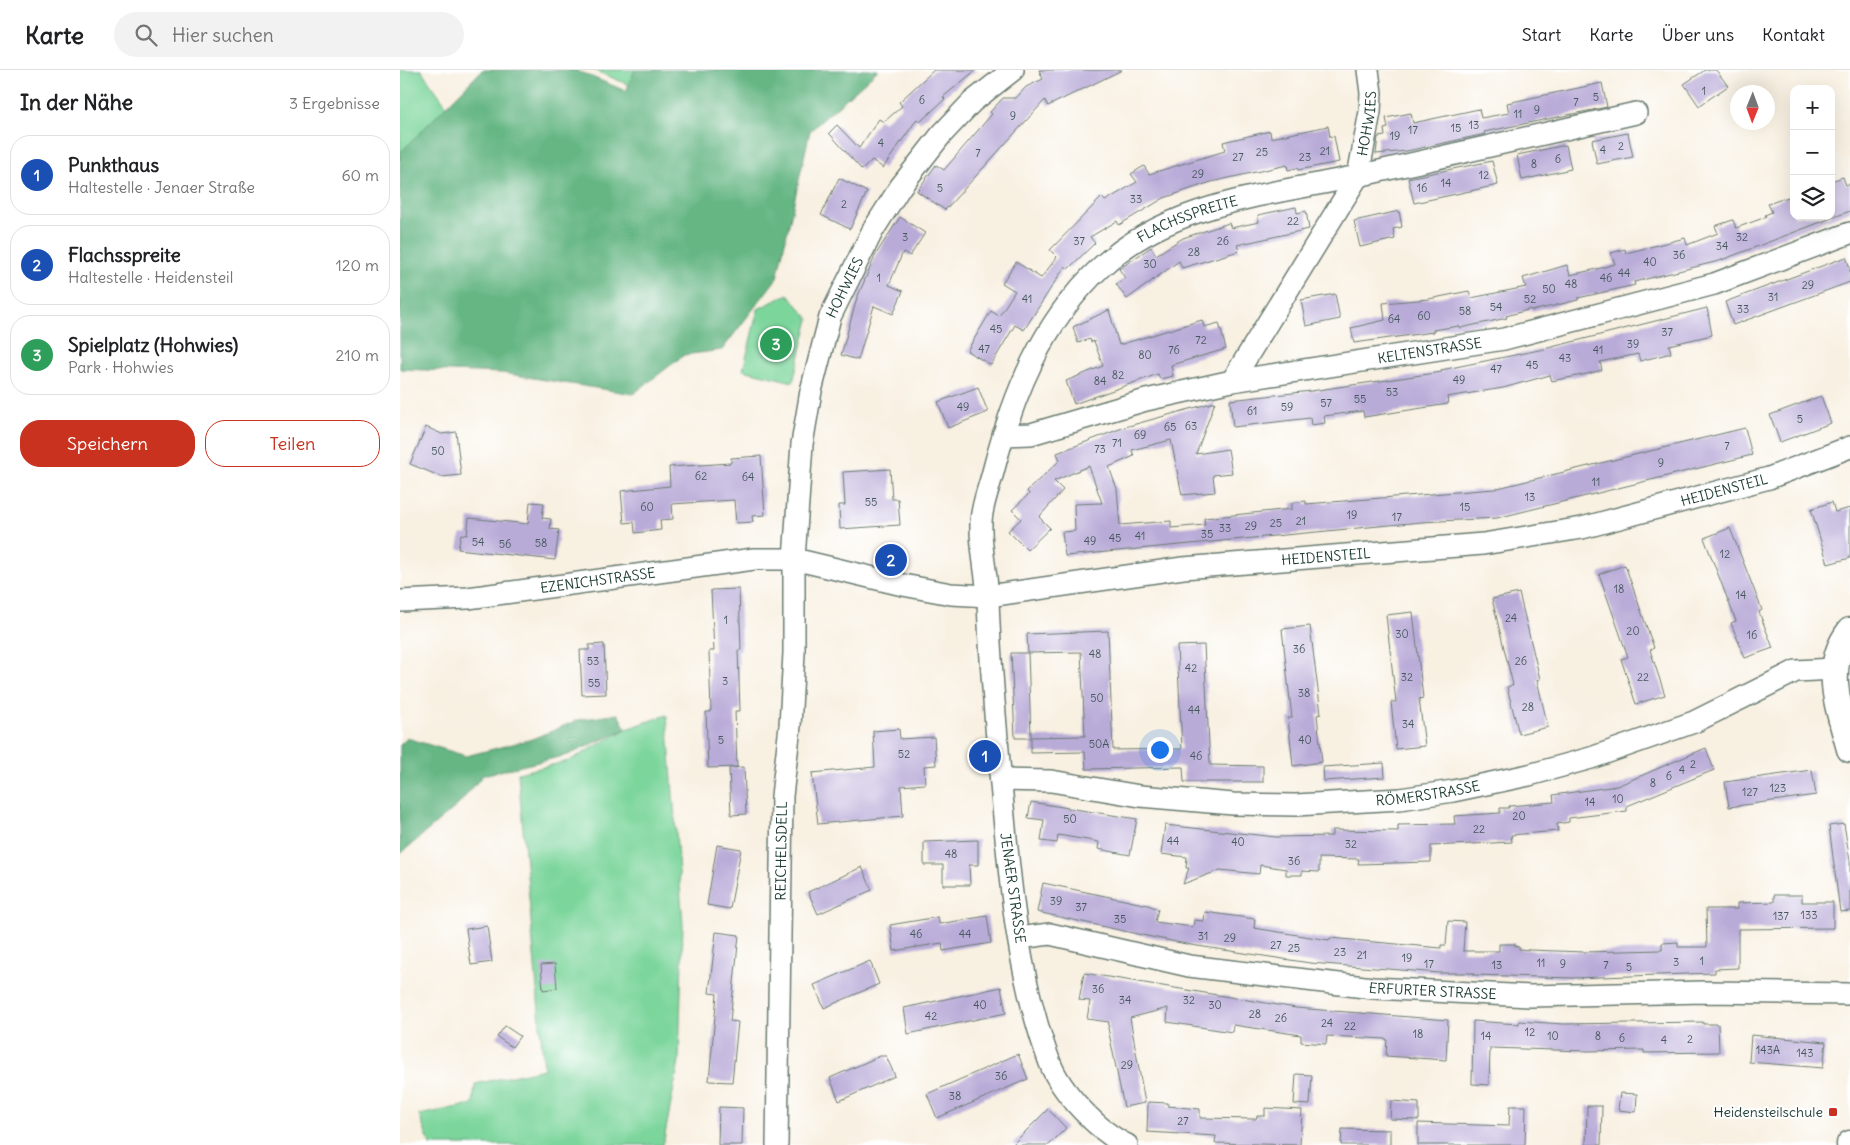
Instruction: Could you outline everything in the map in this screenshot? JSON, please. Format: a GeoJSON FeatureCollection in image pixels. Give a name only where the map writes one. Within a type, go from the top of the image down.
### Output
{"type":"FeatureCollection","features":[{"type":"Feature","properties":{"kind":"street","name":"HOHWIES"},"geometry":{"type":"LineString","coordinates":[[794,559],[802,444],[811,391],[830,317],[873,230],[902,186],[940,135],[972,102],[1013,70]]}},
{"type":"Feature","properties":{"kind":"street","name":"HOHWIES"},"geometry":{"type":"LineString","coordinates":[[1358,176],[1370,112],[1371,93],[1368,70]]}},
{"type":"Feature","properties":{"kind":"street","name":"FLACHSSPREITE"},"geometry":{"type":"LineString","coordinates":[[988,596],[981,522],[1003,435],[1021,384],[1036,353],[1055,321],[1102,265],[1159,227],[1194,213],[1232,202],[1358,176],[1636,112]]}},
{"type":"Feature","properties":{"kind":"street"},"geometry":{"type":"LineString","coordinates":[[1232,381],[1358,176]]}},
{"type":"Feature","properties":{"kind":"street","name":"KELTENSTRASSE"},"geometry":{"type":"LineString","coordinates":[[1003,435],[1031,434],[1146,400],[1232,381],[1504,339],[1714,284],[1850,233]]}},
{"type":"Feature","properties":{"kind":"street","name":"HEIDENSTEIL"},"geometry":{"type":"LineString","coordinates":[[794,559],[903,586],[951,594],[988,596],[1183,568],[1483,544],[1564,531],[1769,478],[1850,447]]}},
{"type":"Feature","properties":{"kind":"street","name":"EZENICHSTRASSE"},"geometry":{"type":"LineString","coordinates":[[400,601],[468,598],[754,559],[794,559]]}},
{"type":"Feature","properties":{"kind":"street","name":"REICHELSDELL"},"geometry":{"type":"LineString","coordinates":[[777,1145],[781,822],[794,653],[794,559]]}},
{"type":"Feature","properties":{"kind":"street","name":"JENAER STRASSE"},"geometry":{"type":"LineString","coordinates":[[988,596],[990,668],[1010,879],[1030,995],[1052,1067],[1075,1101],[1112,1138],[1126,1145]]}},
{"type":"Feature","properties":{"kind":"street"},"geometry":{"type":"LineString","coordinates":[[1850,631],[1839,650],[1834,669],[1835,692],[1850,749]]}},
{"type":"Feature","properties":{"kind":"street","name":"RÖMERSTRASSE"},"geometry":{"type":"LineString","coordinates":[[1001,780],[1051,781],[1140,796],[1233,804],[1324,804],[1400,799],[1453,791],[1583,761],[1694,722],[1796,671],[1834,669]]}},
{"type":"Feature","properties":{"kind":"street","name":"ERFURTER STRASSE"},"geometry":{"type":"LineString","coordinates":[[1019,938],[1050,934],[1189,966],[1374,988],[1530,996],[1705,992],[1850,994]]}},
{"type":"Feature","properties":{"kind":"green space"},"geometry":{"type":"Polygon","coordinates":[[[400,70],[421,70],[447,106],[400,153],[400,70]]]}},
{"type":"Feature","properties":{"kind":"green space"},"geometry":{"type":"Polygon","coordinates":[[[482,70],[575,70],[626,91],[635,70],[878,70],[810,131],[777,278],[722,350],[684,355],[633,394],[502,373],[400,369],[400,153],[482,70]]]}},
{"type":"Feature","properties":{"kind":"green space"},"geometry":{"type":"Polygon","coordinates":[[[594,70],[635,70],[629,85],[594,70]]]}},
{"type":"Feature","properties":{"kind":"green space"},"geometry":{"type":"Polygon","coordinates":[[[788,294],[809,319],[793,382],[743,370],[758,309],[788,294]]]}},
{"type":"Feature","properties":{"kind":"green space"},"geometry":{"type":"Polygon","coordinates":[[[618,714],[626,729],[568,755],[483,775],[458,805],[400,854],[400,745],[407,738],[466,756],[532,739],[578,720],[618,714]]]}},
{"type":"Feature","properties":{"kind":"green space"},"geometry":{"type":"Polygon","coordinates":[[[667,715],[683,924],[679,1061],[663,1145],[430,1145],[419,1115],[473,1104],[475,1084],[544,1069],[518,773],[569,761],[626,729],[667,715]]]}},
{"type":"Feature","properties":{"kind":"building"},"geometry":{"type":"Polygon","coordinates":[[[934,70],[976,70],[943,97],[945,99],[920,122],[917,119],[883,168],[872,160],[862,170],[829,133],[837,125],[859,148],[879,119],[884,122],[902,106],[899,102],[934,70]]]}},
{"type":"Feature","properties":{"kind":"building"},"geometry":{"type":"Polygon","coordinates":[[[1039,70],[1122,70],[1048,106],[1045,100],[945,210],[917,191],[936,165],[944,170],[992,114],[990,112],[1003,98],[1016,98],[1026,87],[1043,79],[1039,70]]]}},
{"type":"Feature","properties":{"kind":"building"},"geometry":{"type":"Polygon","coordinates":[[[1705,70],[1716,70],[1728,86],[1699,106],[1684,84],[1705,70]]]}},
{"type":"Feature","properties":{"kind":"building"},"geometry":{"type":"Polygon","coordinates":[[[1602,83],[1607,107],[1484,132],[1485,134],[1407,151],[1376,154],[1378,137],[1385,136],[1384,129],[1388,128],[1386,118],[1411,113],[1413,123],[1479,109],[1481,118],[1509,113],[1507,103],[1602,83]]]}},
{"type":"Feature","properties":{"kind":"building"},"geometry":{"type":"Polygon","coordinates":[[[1328,126],[1330,137],[1334,136],[1339,162],[1298,170],[1297,168],[1288,170],[1287,165],[1211,182],[1164,198],[1119,225],[1117,221],[1090,237],[1095,243],[1068,269],[1065,266],[1024,330],[1015,325],[991,365],[967,351],[991,311],[999,316],[1015,291],[1002,283],[1016,262],[1041,278],[1057,257],[1050,250],[1102,197],[1105,201],[1137,182],[1131,174],[1144,166],[1149,174],[1225,151],[1223,142],[1270,131],[1271,138],[1328,126]]]}},
{"type":"Feature","properties":{"kind":"building"},"geometry":{"type":"Polygon","coordinates":[[[1628,133],[1633,157],[1597,164],[1592,140],[1628,133]]]}},
{"type":"Feature","properties":{"kind":"building"},"geometry":{"type":"Polygon","coordinates":[[[1566,145],[1571,169],[1522,180],[1517,155],[1566,145]]]}},
{"type":"Feature","properties":{"kind":"building"},"geometry":{"type":"Polygon","coordinates":[[[1492,161],[1498,185],[1414,203],[1408,178],[1492,161]]]}},
{"type":"Feature","properties":{"kind":"building"},"geometry":{"type":"Polygon","coordinates":[[[1843,177],[1846,185],[1850,184],[1850,211],[1835,217],[1835,180],[1843,177]]]}},
{"type":"Feature","properties":{"kind":"building"},"geometry":{"type":"Polygon","coordinates":[[[839,178],[867,192],[850,229],[821,215],[839,178]]]}},
{"type":"Feature","properties":{"kind":"building"},"geometry":{"type":"Polygon","coordinates":[[[1788,197],[1790,220],[1826,220],[1719,261],[1634,282],[1635,285],[1578,298],[1578,300],[1532,311],[1531,309],[1506,316],[1507,318],[1460,328],[1459,326],[1433,330],[1433,332],[1354,343],[1351,328],[1385,320],[1383,303],[1429,299],[1469,291],[1471,298],[1526,287],[1523,278],[1567,265],[1570,275],[1597,269],[1615,264],[1611,253],[1625,249],[1626,253],[1685,238],[1687,245],[1718,233],[1715,226],[1733,220],[1736,228],[1766,217],[1765,215],[1772,212],[1768,204],[1788,197]]]}},
{"type":"Feature","properties":{"kind":"building"},"geometry":{"type":"Polygon","coordinates":[[[1296,207],[1297,213],[1306,211],[1309,229],[1237,245],[1239,251],[1182,268],[1179,261],[1127,299],[1116,284],[1125,278],[1119,269],[1151,247],[1156,255],[1183,238],[1229,223],[1231,228],[1259,222],[1258,215],[1296,207]]]}},
{"type":"Feature","properties":{"kind":"building"},"geometry":{"type":"Polygon","coordinates":[[[1399,211],[1402,227],[1393,229],[1395,239],[1360,247],[1354,221],[1399,211]]]}},
{"type":"Feature","properties":{"kind":"building"},"geometry":{"type":"Polygon","coordinates":[[[900,217],[925,233],[910,256],[903,252],[889,285],[903,291],[893,314],[874,306],[858,360],[841,355],[857,298],[876,254],[900,217]]]}},
{"type":"Feature","properties":{"kind":"building"},"geometry":{"type":"Polygon","coordinates":[[[1846,257],[1850,268],[1850,282],[1733,325],[1725,302],[1846,257]]]}},
{"type":"Feature","properties":{"kind":"building"},"geometry":{"type":"Polygon","coordinates":[[[1335,294],[1340,319],[1306,326],[1301,300],[1335,294]]]}},
{"type":"Feature","properties":{"kind":"building"},"geometry":{"type":"Polygon","coordinates":[[[1707,308],[1712,335],[1669,345],[1671,353],[1640,361],[1638,354],[1600,362],[1602,370],[1552,381],[1550,375],[1503,388],[1447,397],[1448,404],[1364,417],[1363,411],[1324,416],[1325,423],[1311,425],[1310,418],[1233,427],[1230,400],[1311,391],[1442,372],[1441,370],[1544,349],[1707,308]]]}},
{"type":"Feature","properties":{"kind":"building"},"geometry":{"type":"Polygon","coordinates":[[[1109,310],[1119,345],[1202,320],[1204,327],[1219,323],[1226,349],[1171,365],[1173,376],[1160,379],[1158,374],[1074,404],[1066,381],[1103,366],[1094,341],[1091,342],[1090,339],[1078,343],[1073,327],[1109,310]]]}},
{"type":"Feature","properties":{"kind":"building"},"geometry":{"type":"Polygon","coordinates":[[[978,387],[988,412],[948,428],[938,402],[978,387]]]}},
{"type":"Feature","properties":{"kind":"building"},"geometry":{"type":"Polygon","coordinates":[[[1821,396],[1831,423],[1780,442],[1770,415],[1821,396]]]}},
{"type":"Feature","properties":{"kind":"building"},"geometry":{"type":"Polygon","coordinates":[[[1215,402],[1196,454],[1228,449],[1232,473],[1213,475],[1215,492],[1182,495],[1171,440],[1132,450],[1134,456],[1109,467],[1117,489],[1120,525],[1171,521],[1171,528],[1205,525],[1204,518],[1292,509],[1292,503],[1306,501],[1306,504],[1494,489],[1745,428],[1752,455],[1497,518],[1421,522],[1065,556],[1062,532],[1075,531],[1074,504],[1102,503],[1089,466],[1054,481],[1063,490],[1039,517],[1050,528],[1027,550],[1008,531],[1021,519],[1012,510],[1029,494],[1027,491],[1060,460],[1057,453],[1125,427],[1215,402]]]}},
{"type":"Feature","properties":{"kind":"building"},"geometry":{"type":"Polygon","coordinates":[[[426,427],[442,434],[456,432],[461,475],[442,477],[410,464],[426,427]]]}},
{"type":"Feature","properties":{"kind":"building"},"geometry":{"type":"Polygon","coordinates":[[[761,456],[765,515],[752,516],[753,522],[736,523],[734,500],[672,504],[673,519],[660,520],[661,530],[635,533],[634,522],[624,523],[621,491],[670,486],[669,467],[731,463],[731,458],[761,456]]]}},
{"type":"Feature","properties":{"kind":"building"},"geometry":{"type":"Polygon","coordinates":[[[890,469],[892,499],[898,499],[900,525],[840,529],[839,505],[845,505],[843,472],[890,469]]]}},
{"type":"Feature","properties":{"kind":"building"},"geometry":{"type":"Polygon","coordinates":[[[530,502],[544,503],[542,518],[551,519],[550,529],[559,530],[555,560],[458,549],[461,534],[467,535],[469,518],[528,524],[530,502]]]}},
{"type":"Feature","properties":{"kind":"building"},"geometry":{"type":"Polygon","coordinates":[[[1832,502],[1835,512],[1850,508],[1850,558],[1828,564],[1811,509],[1832,502]]]}},
{"type":"Feature","properties":{"kind":"building"},"geometry":{"type":"Polygon","coordinates":[[[1730,528],[1762,610],[1759,612],[1773,648],[1745,658],[1731,623],[1736,621],[1704,538],[1730,528]]]}},
{"type":"Feature","properties":{"kind":"building"},"geometry":{"type":"Polygon","coordinates":[[[1625,565],[1654,648],[1650,650],[1665,695],[1636,704],[1621,659],[1628,657],[1599,574],[1625,565]]]}},
{"type":"Feature","properties":{"kind":"building"},"geometry":{"type":"Polygon","coordinates":[[[739,589],[741,650],[738,650],[740,711],[735,711],[737,767],[708,768],[706,712],[711,712],[709,651],[714,651],[711,590],[739,589]]]}},
{"type":"Feature","properties":{"kind":"building"},"geometry":{"type":"Polygon","coordinates":[[[1519,593],[1540,679],[1537,680],[1548,727],[1519,734],[1507,687],[1513,685],[1492,599],[1519,593]]]}},
{"type":"Feature","properties":{"kind":"building"},"geometry":{"type":"Polygon","coordinates":[[[1413,612],[1423,698],[1419,699],[1425,746],[1396,749],[1391,702],[1396,702],[1386,615],[1413,612]]]}},
{"type":"Feature","properties":{"kind":"building"},"geometry":{"type":"Polygon","coordinates":[[[1310,626],[1321,714],[1317,715],[1322,762],[1293,766],[1288,718],[1292,718],[1282,629],[1310,626]]]}},
{"type":"Feature","properties":{"kind":"building"},"geometry":{"type":"Polygon","coordinates":[[[1108,631],[1113,750],[1182,749],[1177,646],[1204,645],[1210,765],[1263,766],[1263,782],[1184,782],[1183,767],[1086,769],[1085,752],[1031,753],[1031,738],[1015,738],[1011,653],[1028,653],[1027,634],[1108,631]],[[1081,652],[1028,653],[1031,737],[1085,736],[1081,652]]]}},
{"type":"Feature","properties":{"kind":"building"},"geometry":{"type":"Polygon","coordinates":[[[604,644],[606,694],[582,695],[580,650],[589,650],[589,645],[604,644]]]}},
{"type":"Feature","properties":{"kind":"building"},"geometry":{"type":"Polygon","coordinates":[[[899,729],[900,739],[934,737],[936,765],[924,766],[925,784],[901,786],[903,816],[818,824],[812,773],[875,767],[873,731],[899,729]]]}},
{"type":"Feature","properties":{"kind":"building"},"geometry":{"type":"Polygon","coordinates":[[[1706,748],[1714,770],[1627,806],[1627,811],[1569,818],[1569,822],[1557,824],[1558,831],[1511,835],[1512,842],[1431,846],[1431,862],[1358,864],[1359,859],[1319,858],[1319,872],[1302,871],[1302,875],[1286,875],[1286,869],[1260,865],[1259,874],[1220,870],[1183,884],[1189,868],[1186,868],[1187,857],[1161,854],[1165,825],[1276,837],[1332,836],[1332,830],[1398,831],[1398,825],[1455,824],[1454,816],[1500,813],[1500,808],[1509,808],[1509,806],[1554,802],[1553,795],[1617,786],[1706,748]]]}},
{"type":"Feature","properties":{"kind":"building"},"geometry":{"type":"Polygon","coordinates":[[[1384,763],[1385,777],[1324,781],[1323,767],[1384,763]]]}},
{"type":"Feature","properties":{"kind":"building"},"geometry":{"type":"Polygon","coordinates":[[[744,767],[746,814],[731,815],[729,768],[744,767]]]}},
{"type":"Feature","properties":{"kind":"building"},"geometry":{"type":"Polygon","coordinates":[[[1812,770],[1816,795],[1729,807],[1725,782],[1812,770]]]}},
{"type":"Feature","properties":{"kind":"building"},"geometry":{"type":"Polygon","coordinates":[[[1031,802],[1137,819],[1130,855],[1098,849],[1099,842],[1058,835],[1057,843],[1041,841],[1044,820],[1028,818],[1031,802]]]}},
{"type":"Feature","properties":{"kind":"building"},"geometry":{"type":"Polygon","coordinates":[[[1844,824],[1850,861],[1850,911],[1840,912],[1829,826],[1844,824]]]}},
{"type":"Feature","properties":{"kind":"building"},"geometry":{"type":"Polygon","coordinates":[[[978,840],[978,865],[969,865],[970,885],[943,885],[943,865],[924,865],[924,842],[978,840]]]}},
{"type":"Feature","properties":{"kind":"building"},"geometry":{"type":"Polygon","coordinates":[[[717,845],[741,849],[730,909],[707,905],[717,845]]]}},
{"type":"Feature","properties":{"kind":"building"},"geometry":{"type":"Polygon","coordinates":[[[862,867],[872,890],[818,914],[808,892],[862,867]]]}},
{"type":"Feature","properties":{"kind":"building"},"geometry":{"type":"Polygon","coordinates":[[[1043,883],[1148,905],[1158,909],[1155,922],[1193,927],[1194,920],[1204,921],[1205,912],[1255,919],[1254,928],[1329,940],[1330,938],[1441,948],[1441,945],[1446,945],[1448,921],[1465,922],[1463,951],[1499,951],[1499,944],[1515,944],[1519,949],[1584,952],[1662,950],[1662,943],[1678,942],[1678,947],[1707,947],[1706,909],[1737,909],[1737,903],[1774,902],[1774,895],[1802,895],[1802,902],[1833,902],[1833,928],[1738,929],[1738,968],[1715,969],[1715,973],[1573,978],[1474,975],[1474,973],[1440,973],[1310,963],[1191,945],[1142,935],[1037,912],[1043,883]]]}},
{"type":"Feature","properties":{"kind":"building"},"geometry":{"type":"Polygon","coordinates":[[[987,916],[991,943],[943,951],[942,943],[894,951],[890,925],[938,917],[939,924],[987,916]]]}},
{"type":"Feature","properties":{"kind":"building"},"geometry":{"type":"Polygon","coordinates":[[[487,926],[492,962],[471,965],[466,929],[487,926]]]}},
{"type":"Feature","properties":{"kind":"building"},"geometry":{"type":"Polygon","coordinates":[[[716,932],[739,935],[730,1021],[738,1022],[732,1082],[709,1081],[717,994],[709,993],[716,932]]]}},
{"type":"Feature","properties":{"kind":"building"},"geometry":{"type":"Polygon","coordinates":[[[870,961],[879,984],[824,1008],[814,985],[870,961]]]}},
{"type":"Feature","properties":{"kind":"building"},"geometry":{"type":"Polygon","coordinates":[[[555,964],[557,988],[543,990],[541,965],[555,964]]]}},
{"type":"Feature","properties":{"kind":"building"},"geometry":{"type":"Polygon","coordinates":[[[1084,973],[1296,1008],[1448,1020],[1446,1060],[1386,1056],[1387,1039],[1327,1036],[1326,1044],[1301,1042],[1301,1035],[1233,1025],[1232,1032],[1167,1022],[1168,1008],[1130,1018],[1145,1103],[1124,1107],[1108,1028],[1109,1022],[1087,1019],[1090,1001],[1079,1000],[1084,973]]]}},
{"type":"Feature","properties":{"kind":"building"},"geometry":{"type":"Polygon","coordinates":[[[1001,987],[1006,1013],[908,1034],[904,1008],[1001,987]]]}},
{"type":"Feature","properties":{"kind":"building"},"geometry":{"type":"Polygon","coordinates":[[[1473,1021],[1519,1024],[1519,1021],[1563,1024],[1703,1022],[1703,1024],[1718,1024],[1719,1052],[1644,1053],[1644,1050],[1587,1051],[1490,1048],[1489,1085],[1472,1084],[1473,1021]]]}},
{"type":"Feature","properties":{"kind":"building"},"geometry":{"type":"Polygon","coordinates":[[[505,1026],[520,1036],[512,1047],[497,1037],[505,1026]]]}},
{"type":"Feature","properties":{"kind":"building"},"geometry":{"type":"Polygon","coordinates":[[[1751,1035],[1826,1042],[1823,1068],[1749,1062],[1751,1035]]]}},
{"type":"Feature","properties":{"kind":"building"},"geometry":{"type":"Polygon","coordinates":[[[1018,1054],[1028,1079],[937,1118],[927,1094],[1018,1054]]]}},
{"type":"Feature","properties":{"kind":"building"},"geometry":{"type":"Polygon","coordinates":[[[880,1056],[886,1056],[895,1076],[839,1101],[830,1078],[880,1056]]]}},
{"type":"Feature","properties":{"kind":"building"},"geometry":{"type":"Polygon","coordinates":[[[1296,1074],[1312,1075],[1310,1105],[1294,1104],[1296,1074]]]}},
{"type":"Feature","properties":{"kind":"building"},"geometry":{"type":"Polygon","coordinates":[[[1620,1093],[1637,1094],[1636,1112],[1618,1110],[1620,1093]]]}},
{"type":"Feature","properties":{"kind":"building"},"geometry":{"type":"Polygon","coordinates":[[[1391,1101],[1419,1103],[1419,1120],[1390,1119],[1391,1101]]]}},
{"type":"Feature","properties":{"kind":"building"},"geometry":{"type":"Polygon","coordinates":[[[1148,1102],[1168,1103],[1168,1106],[1200,1109],[1200,1118],[1256,1119],[1257,1116],[1265,1116],[1265,1108],[1302,1110],[1300,1145],[1215,1143],[1216,1136],[1147,1132],[1148,1102]]]}},
{"type":"Feature","properties":{"kind":"building"},"geometry":{"type":"Polygon","coordinates":[[[1510,1106],[1526,1106],[1525,1145],[1418,1145],[1418,1123],[1509,1126],[1510,1106]]]}},
{"type":"Feature","properties":{"kind":"building"},"geometry":{"type":"Polygon","coordinates":[[[1587,1106],[1602,1106],[1601,1145],[1586,1145],[1587,1106]]]}},
{"type":"Feature","properties":{"kind":"building"},"geometry":{"type":"Polygon","coordinates":[[[719,1107],[743,1108],[742,1145],[718,1145],[719,1107]]]}},
{"type":"Feature","properties":{"kind":"building"},"geometry":{"type":"Polygon","coordinates":[[[1048,1109],[1066,1128],[1049,1145],[1012,1145],[1048,1109]]]}},
{"type":"Feature","properties":{"kind":"building"},"geometry":{"type":"Polygon","coordinates":[[[1342,1129],[1390,1130],[1390,1145],[1341,1145],[1342,1129]]]}},
{"type":"Feature","properties":{"kind":"place","name":"Spielplatz (Hohwies)"},"geometry":{"type":"Point","coordinates":[776,344]}},
{"type":"Feature","properties":{"kind":"place","name":"Flachsspreite"},"geometry":{"type":"Point","coordinates":[891,560]}},
{"type":"Feature","properties":{"kind":"place","name":"Punkthaus"},"geometry":{"type":"Point","coordinates":[985,756]}},
{"type":"Feature","properties":{"kind":"place","name":"Heidensteilschule"},"geometry":{"type":"Point","coordinates":[1833,1112]}}]}
